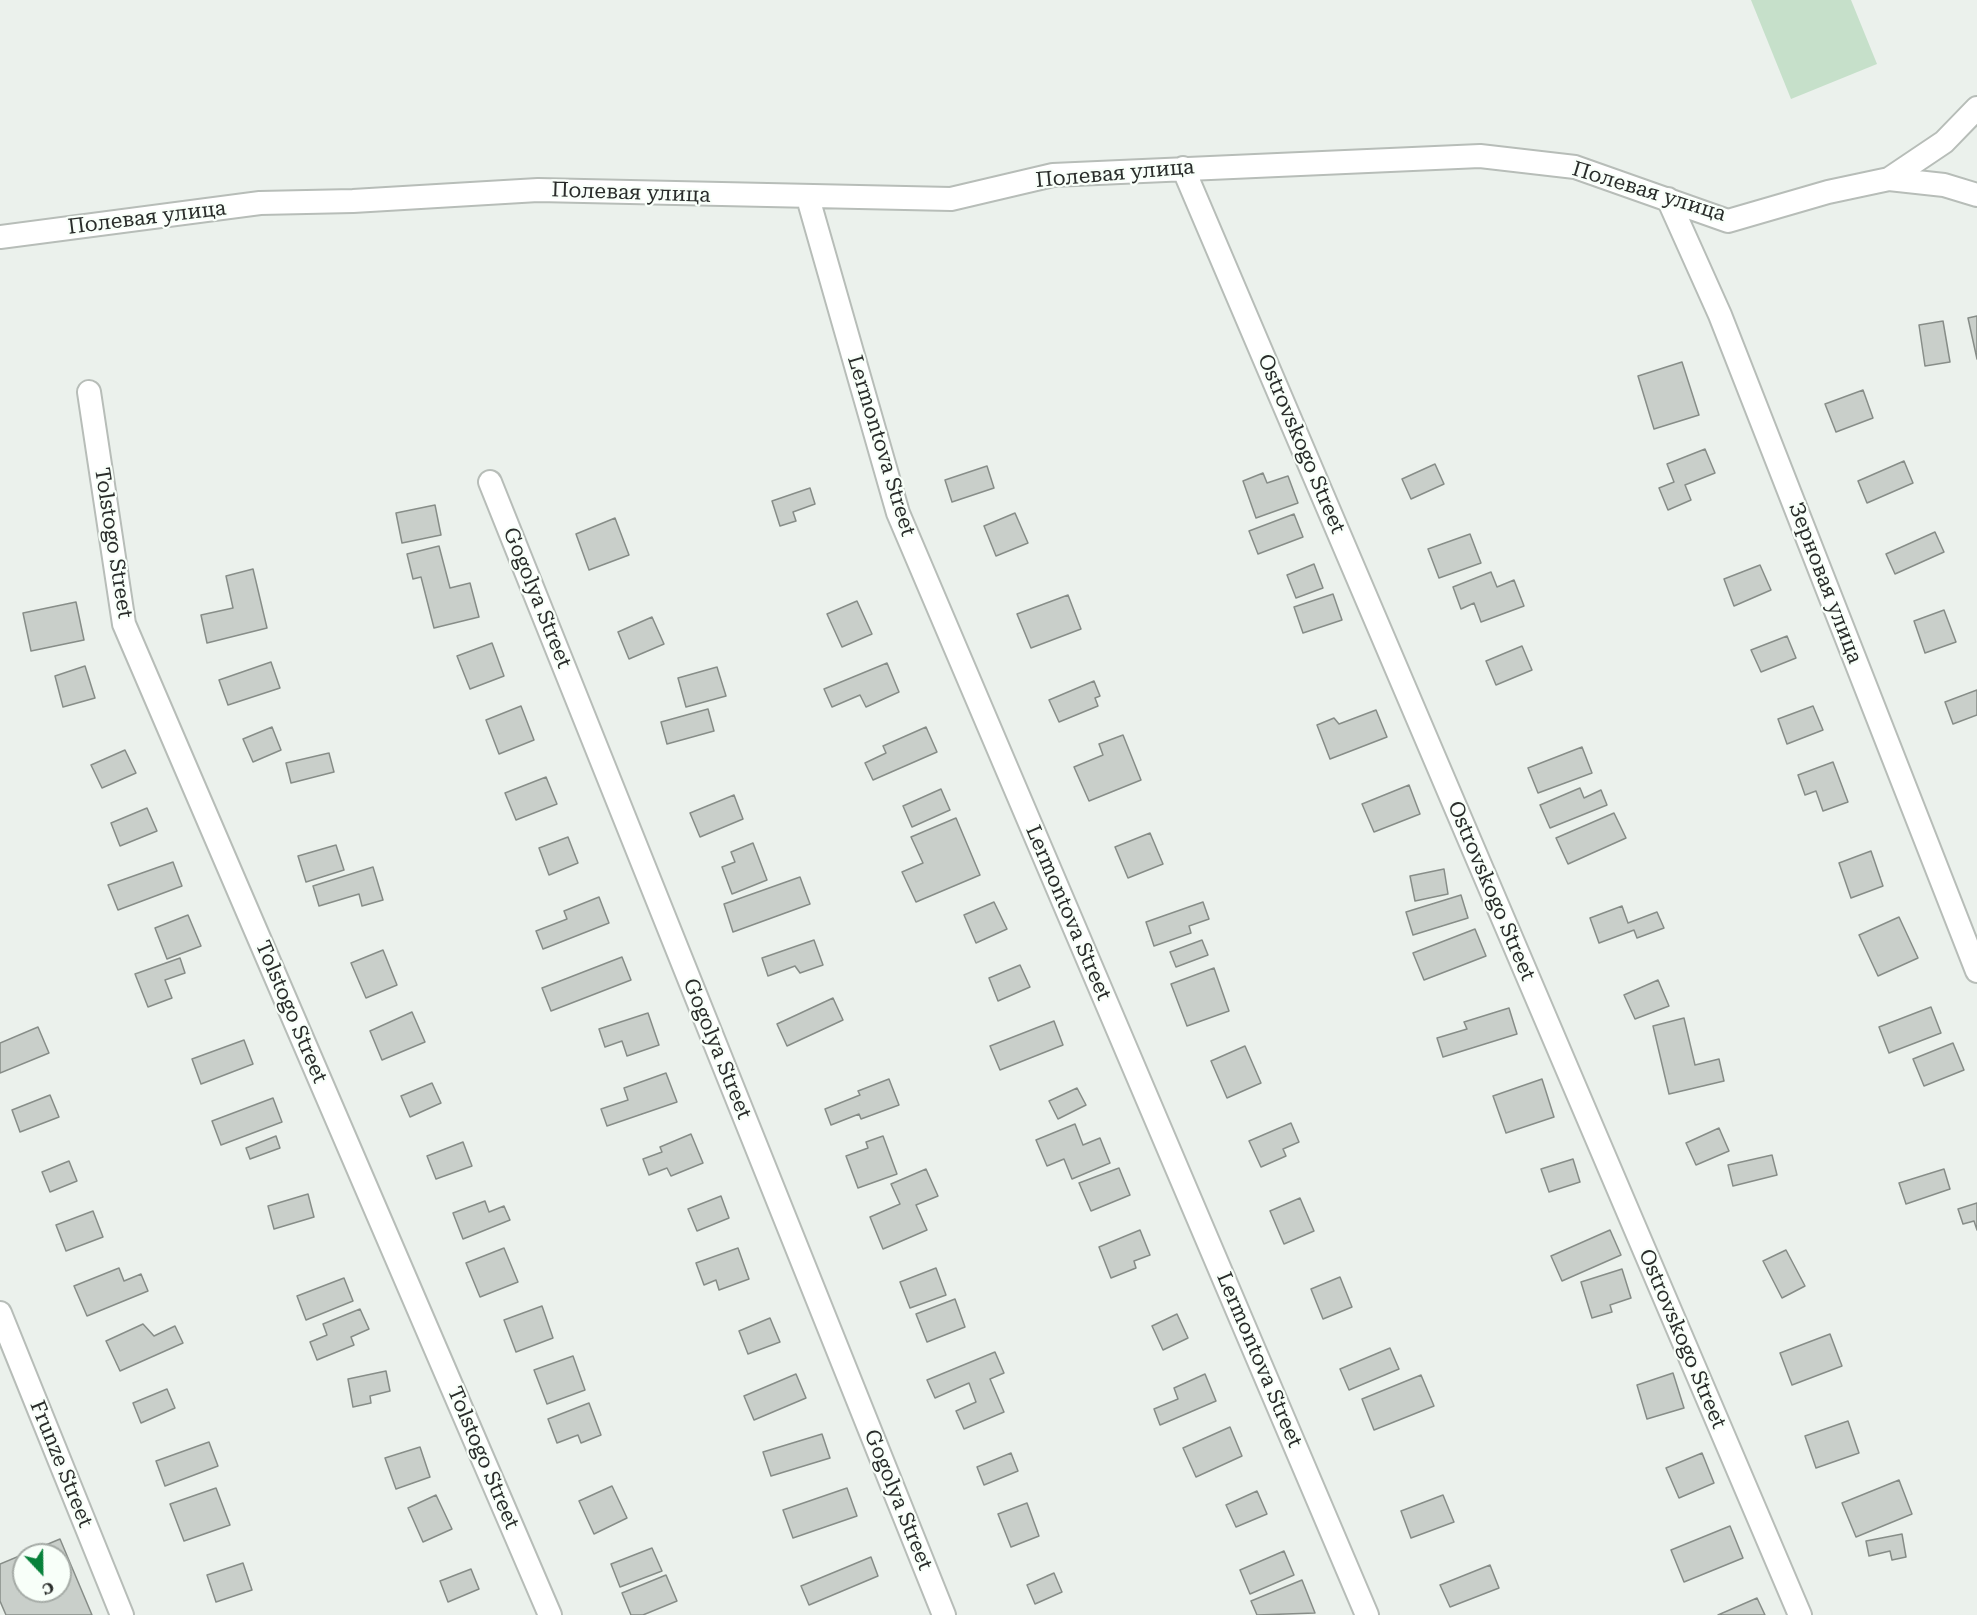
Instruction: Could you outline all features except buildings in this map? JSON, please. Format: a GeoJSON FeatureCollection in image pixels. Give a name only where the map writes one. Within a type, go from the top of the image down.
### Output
{"type":"FeatureCollection","features":[{"type":"Feature","properties":{"kind":"street","name":"Полевая улица"},"geometry":{"type":"LineString","coordinates":[[0,237],[260,203],[353,201],[538,190],[808,198],[951,199],[1053,176],[1183,168],[1480,156],[1575,167],[1728,221],[1828,192],[1889,179],[1944,142],[1977,108]]}},
{"type":"Feature","properties":{"kind":"street","name":"Ostrovskogo Street"},"geometry":{"type":"LineString","coordinates":[[1183,168],[1800,1615]]}},
{"type":"Feature","properties":{"kind":"street"},"geometry":{"type":"LineString","coordinates":[[1889,179],[1944,185],[1977,195]]}},
{"type":"Feature","properties":{"kind":"street","name":"Lermontova Street"},"geometry":{"type":"LineString","coordinates":[[808,198],[898,513],[1367,1615]]}},
{"type":"Feature","properties":{"kind":"street","name":"Зерновая улица"},"geometry":{"type":"LineString","coordinates":[[1668,198],[1720,315],[1977,971]]}},
{"type":"Feature","properties":{"kind":"street","name":"Tolstogo Street"},"geometry":{"type":"LineString","coordinates":[[89,392],[124,624],[550,1615]]}},
{"type":"Feature","properties":{"kind":"street","name":"Gogolya Street"},"geometry":{"type":"LineString","coordinates":[[490,483],[944,1615]]}},
{"type":"Feature","properties":{"kind":"street","name":"Frunze Street"},"geometry":{"type":"LineString","coordinates":[[0,1313],[122,1615]]}},
{"type":"Feature","properties":{"kind":"green space"},"geometry":{"type":"Polygon","coordinates":[[[1751,0],[1851,0],[1877,64],[1791,99],[1751,0]]]}}]}
